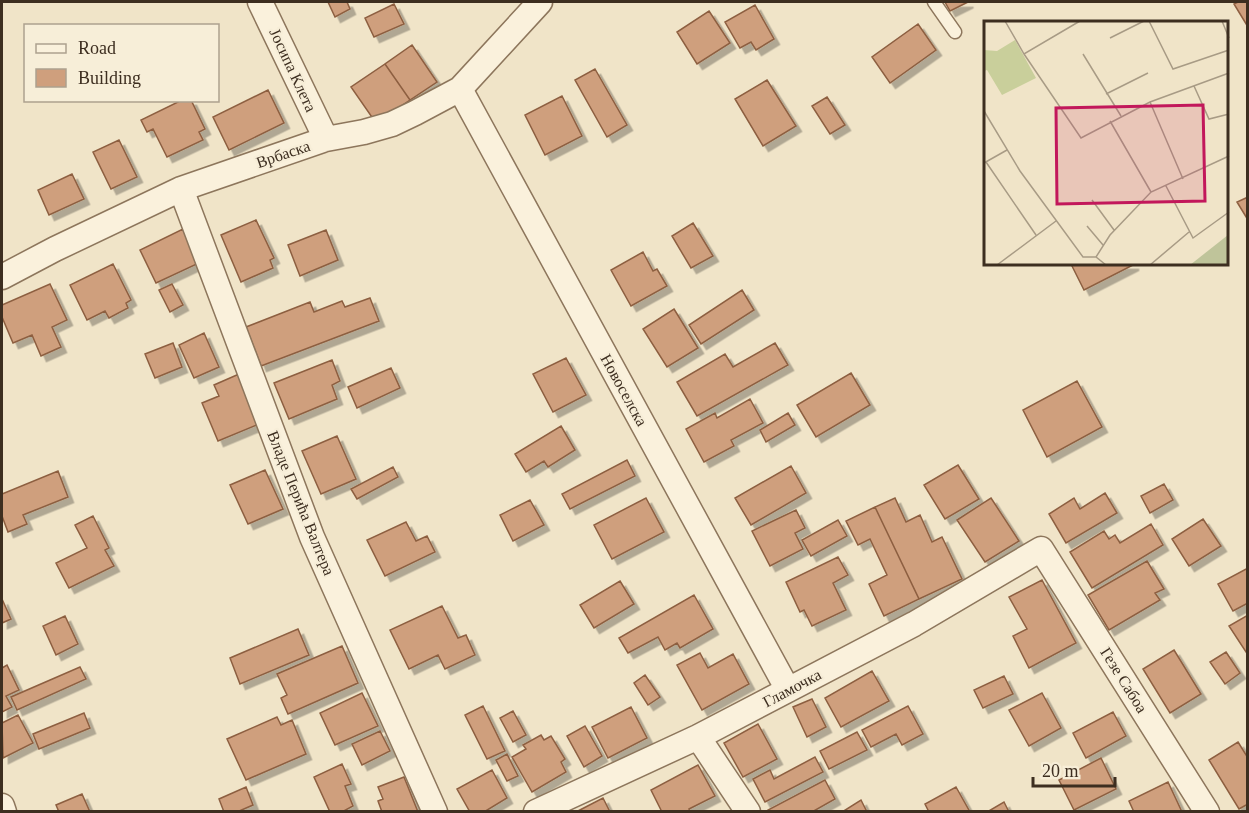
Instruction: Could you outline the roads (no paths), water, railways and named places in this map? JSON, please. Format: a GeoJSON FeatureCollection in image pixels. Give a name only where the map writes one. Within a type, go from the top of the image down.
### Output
{"type":"FeatureCollection","features":[{"type":"Feature","properties":{"kind":"street","name":"Јосипа Клета"},"geometry":{"type":"LineString","coordinates":[[260,2],[326,139]]}},
{"type":"Feature","properties":{"kind":"street","name":"Врбаска"},"geometry":{"type":"LineString","coordinates":[[2,277],[181,189],[326,139],[392,124],[460,89],[540,2]]}},
{"type":"Feature","properties":{"kind":"street","name":"Новоселска"},"geometry":{"type":"LineString","coordinates":[[460,89],[788,690]]}},
{"type":"Feature","properties":{"kind":"street","name":"Владе Перића Валтера"},"geometry":{"type":"LineString","coordinates":[[181,189],[312,537],[435,812]]}},
{"type":"Feature","properties":{"kind":"street","name":"Гламочка"},"geometry":{"type":"LineString","coordinates":[[536,812],[698,737],[914,624],[1041,549]]}},
{"type":"Feature","properties":{"kind":"street","name":"Гезе Сабоа"},"geometry":{"type":"LineString","coordinates":[[1041,549],[1207,812]]}},
{"type":"Feature","properties":{"kind":"street"},"geometry":{"type":"LineString","coordinates":[[698,737],[748,812]]}},
{"type":"Feature","properties":{"kind":"street"},"geometry":{"type":"LineString","coordinates":[[2,806],[4,812]]}},
{"type":"Feature","properties":{"kind":"lane"},"geometry":{"type":"LineString","coordinates":[[934,2],[955,32]]}}]}
